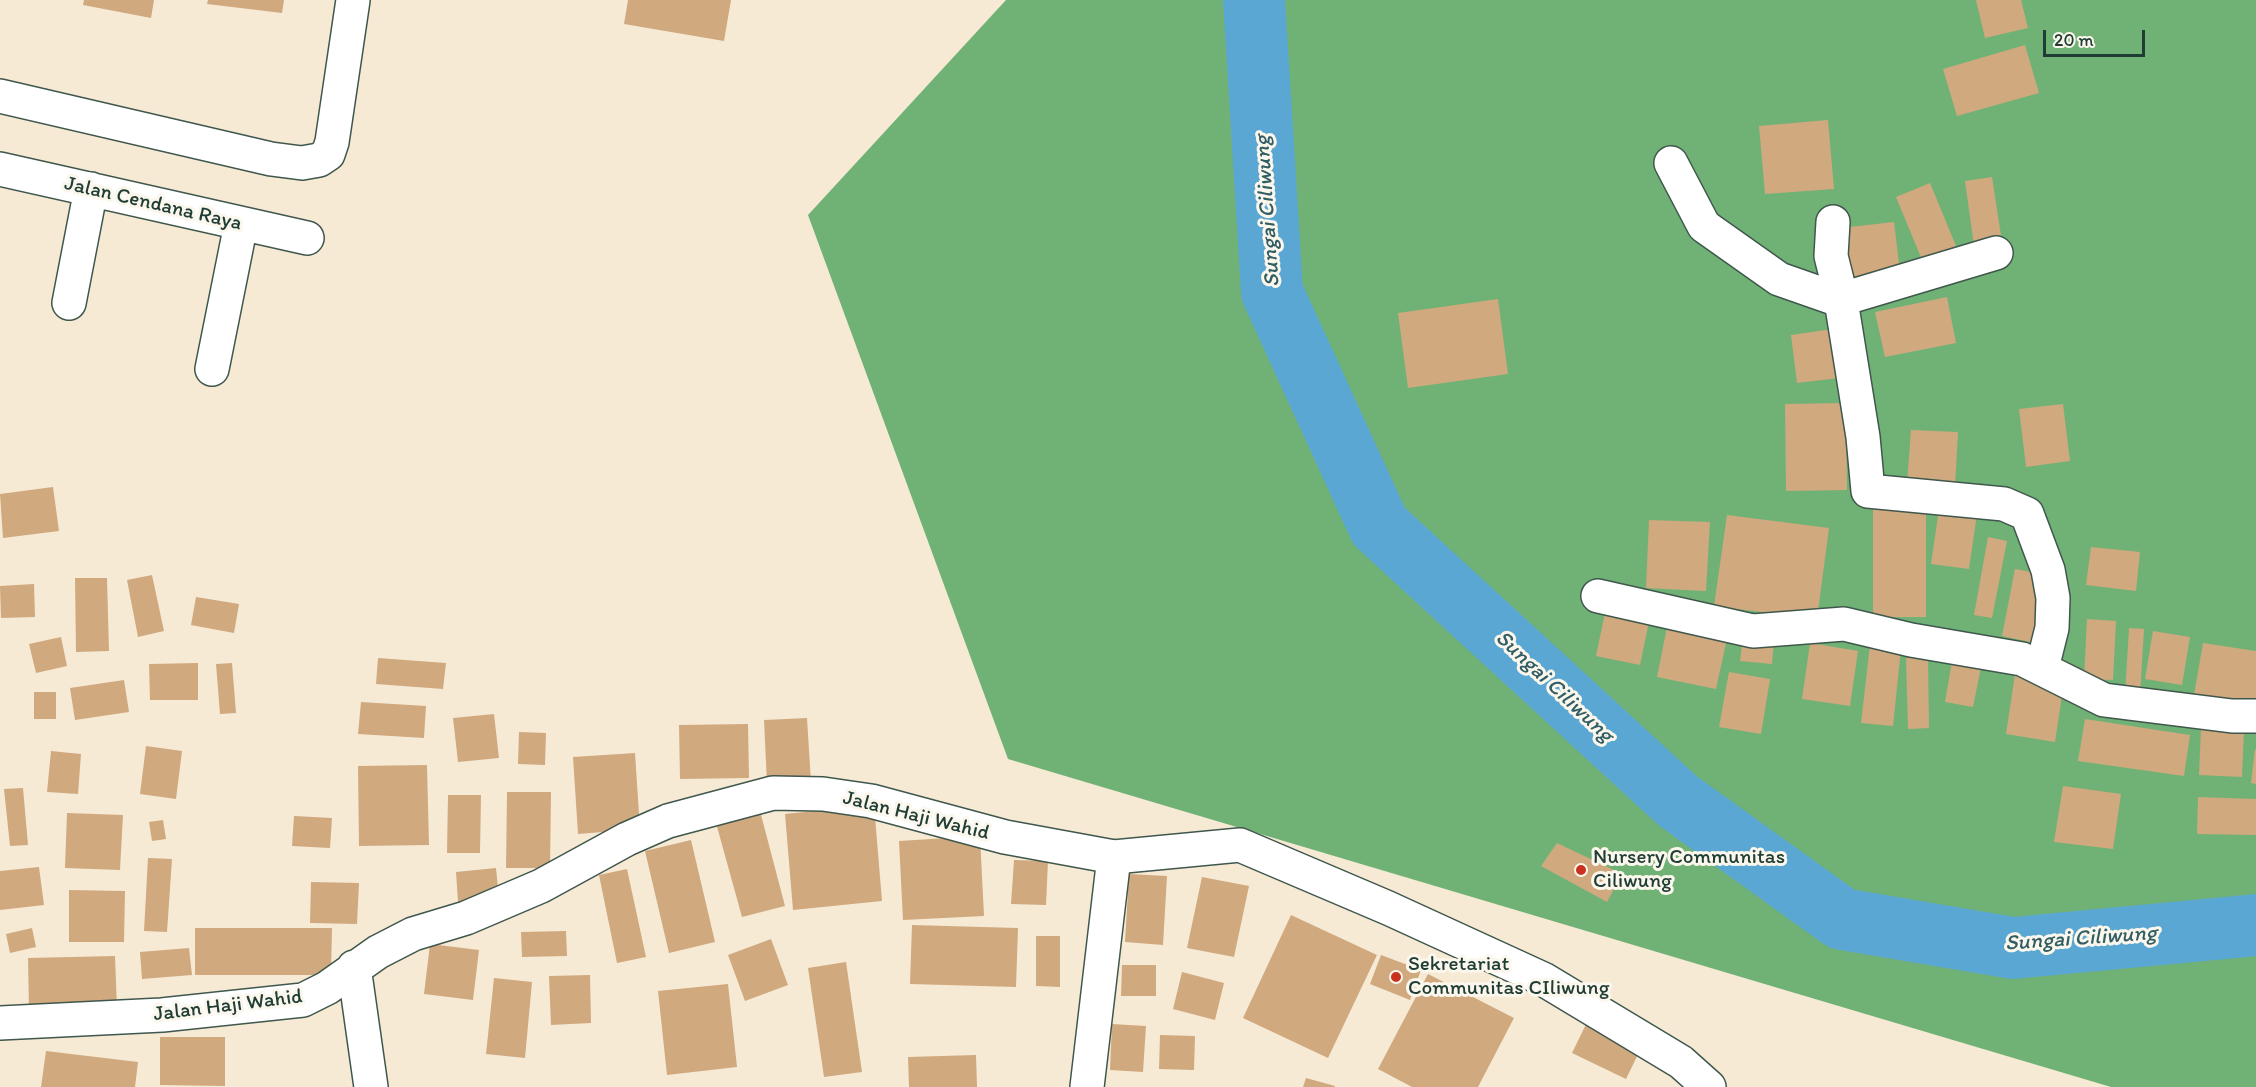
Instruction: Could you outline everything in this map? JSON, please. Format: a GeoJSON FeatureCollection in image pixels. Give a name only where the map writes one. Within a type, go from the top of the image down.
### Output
{"type":"FeatureCollection","features":[{"type":"Feature","properties":{"kind":"street"},"geometry":{"type":"LineString","coordinates":[[0,96],[271,159],[302,163],[319,160],[327,154],[332,142],[353,0]]}},
{"type":"Feature","properties":{"kind":"street"},"geometry":{"type":"LineString","coordinates":[[1671,163],[1704,226],[1779,279],[1839,300],[1996,253]]}},
{"type":"Feature","properties":{"kind":"street","name":"Jalan Cendana Raya"},"geometry":{"type":"LineString","coordinates":[[0,169],[307,238]]}},
{"type":"Feature","properties":{"kind":"street"},"geometry":{"type":"LineString","coordinates":[[69,303],[91,189]]}},
{"type":"Feature","properties":{"kind":"street"},"geometry":{"type":"LineString","coordinates":[[1833,222],[1831,256],[1863,437],[1868,491],[2004,504],[2027,514],[2048,570],[2053,598],[2052,628],[2042,668]]}},
{"type":"Feature","properties":{"kind":"street"},"geometry":{"type":"LineString","coordinates":[[212,369],[242,224]]}},
{"type":"Feature","properties":{"kind":"street"},"geometry":{"type":"LineString","coordinates":[[1598,596],[1753,631],[1844,624],[1911,640],[2022,659],[2104,700],[2232,716],[2256,716]]}},
{"type":"Feature","properties":{"kind":"street","name":"Jalan Haji Wahid"},"geometry":{"type":"LineString","coordinates":[[0,1023],[162,1015],[303,1000],[327,988],[354,967],[413,934],[466,918],[541,886],[627,839],[668,821],[773,793],[823,794],[871,801],[1005,837],[1114,857],[1240,845],[1388,908],[1543,979],[1682,1062],[1710,1087]]}},
{"type":"Feature","properties":{"kind":"street"},"geometry":{"type":"LineString","coordinates":[[1087,1087],[1114,857]]}},
{"type":"Feature","properties":{"kind":"street"},"geometry":{"type":"LineString","coordinates":[[354,967],[371,1087]]}},
{"type":"Feature","properties":{"kind":"green space"},"geometry":{"type":"Polygon","coordinates":[[[1006,0],[2256,0],[2256,1087],[2111,1087],[1008,759],[808,215],[1006,0]]]}},
{"type":"Feature","properties":{"kind":"building"},"geometry":{"type":"Polygon","coordinates":[[[84,0],[154,0],[151,18],[83,5],[84,0]]]}},
{"type":"Feature","properties":{"kind":"building"},"geometry":{"type":"Polygon","coordinates":[[[208,0],[284,0],[282,13],[207,4],[208,0]]]}},
{"type":"Feature","properties":{"kind":"building"},"geometry":{"type":"Polygon","coordinates":[[[628,0],[731,0],[724,41],[624,24],[628,0]]]}},
{"type":"Feature","properties":{"kind":"building"},"geometry":{"type":"Polygon","coordinates":[[[1976,0],[2021,0],[2028,28],[1985,38],[1976,0]]]}},
{"type":"Feature","properties":{"kind":"building"},"geometry":{"type":"Polygon","coordinates":[[[2025,45],[2039,93],[1957,116],[1943,69],[2025,45]]]}},
{"type":"Feature","properties":{"kind":"building"},"geometry":{"type":"Polygon","coordinates":[[[1828,120],[1834,189],[1765,194],[1759,126],[1828,120]]]}},
{"type":"Feature","properties":{"kind":"building"},"geometry":{"type":"Polygon","coordinates":[[[1992,177],[2002,242],[1974,246],[1965,181],[1992,177]]]}},
{"type":"Feature","properties":{"kind":"building"},"geometry":{"type":"Polygon","coordinates":[[[1930,183],[1956,246],[1922,260],[1896,197],[1930,183]]]}},
{"type":"Feature","properties":{"kind":"building"},"geometry":{"type":"Polygon","coordinates":[[[1894,222],[1901,280],[1848,286],[1841,228],[1894,222]]]}},
{"type":"Feature","properties":{"kind":"building"},"geometry":{"type":"Polygon","coordinates":[[[1947,297],[1956,343],[1885,357],[1875,312],[1947,297]]]}},
{"type":"Feature","properties":{"kind":"building"},"geometry":{"type":"Polygon","coordinates":[[[1498,299],[1508,374],[1408,388],[1398,313],[1498,299]]]}},
{"type":"Feature","properties":{"kind":"building"},"geometry":{"type":"Polygon","coordinates":[[[1833,329],[1839,378],[1797,383],[1791,335],[1833,329]]]}},
{"type":"Feature","properties":{"kind":"building"},"geometry":{"type":"Polygon","coordinates":[[[1846,403],[1847,490],[1786,491],[1785,404],[1846,403]]]}},
{"type":"Feature","properties":{"kind":"building"},"geometry":{"type":"Polygon","coordinates":[[[2063,404],[2070,461],[2026,467],[2019,409],[2063,404]]]}},
{"type":"Feature","properties":{"kind":"building"},"geometry":{"type":"Polygon","coordinates":[[[1911,430],[1958,432],[1955,487],[1907,484],[1911,430]]]}},
{"type":"Feature","properties":{"kind":"building"},"geometry":{"type":"Polygon","coordinates":[[[53,487],[59,531],[3,538],[0,494],[53,487]]]}},
{"type":"Feature","properties":{"kind":"building"},"geometry":{"type":"Polygon","coordinates":[[[1940,502],[1978,507],[1969,569],[1931,564],[1940,502]]]}},
{"type":"Feature","properties":{"kind":"building"},"geometry":{"type":"Polygon","coordinates":[[[1873,505],[1926,505],[1926,617],[1873,617],[1873,505]]]}},
{"type":"Feature","properties":{"kind":"building"},"geometry":{"type":"Polygon","coordinates":[[[1727,515],[1829,528],[1817,619],[1714,606],[1727,515]]]}},
{"type":"Feature","properties":{"kind":"building"},"geometry":{"type":"Polygon","coordinates":[[[1649,520],[1710,522],[1706,591],[1646,588],[1649,520]]]}},
{"type":"Feature","properties":{"kind":"building"},"geometry":{"type":"Polygon","coordinates":[[[1988,537],[2007,541],[1992,618],[1974,615],[1988,537]]]}},
{"type":"Feature","properties":{"kind":"building"},"geometry":{"type":"Polygon","coordinates":[[[2091,547],[2140,552],[2136,591],[2086,585],[2091,547]]]}},
{"type":"Feature","properties":{"kind":"building"},"geometry":{"type":"Polygon","coordinates":[[[2015,569],[2047,575],[2035,643],[2002,636],[2015,569]]]}},
{"type":"Feature","properties":{"kind":"building"},"geometry":{"type":"Polygon","coordinates":[[[152,575],[164,631],[138,637],[127,580],[152,575]]]}},
{"type":"Feature","properties":{"kind":"building"},"geometry":{"type":"Polygon","coordinates":[[[75,578],[107,578],[109,651],[76,652],[75,578]]]}},
{"type":"Feature","properties":{"kind":"building"},"geometry":{"type":"Polygon","coordinates":[[[34,584],[35,617],[1,618],[0,586],[34,584]]]}},
{"type":"Feature","properties":{"kind":"building"},"geometry":{"type":"Polygon","coordinates":[[[196,597],[239,604],[234,633],[191,625],[196,597]]]}},
{"type":"Feature","properties":{"kind":"building"},"geometry":{"type":"Polygon","coordinates":[[[1607,603],[1651,612],[1640,665],[1596,656],[1607,603]]]}},
{"type":"Feature","properties":{"kind":"building"},"geometry":{"type":"Polygon","coordinates":[[[2087,619],[2116,621],[2113,680],[2084,679],[2087,619]]]}},
{"type":"Feature","properties":{"kind":"building"},"geometry":{"type":"Polygon","coordinates":[[[1668,622],[1728,634],[1716,689],[1657,677],[1668,622]]]}},
{"type":"Feature","properties":{"kind":"building"},"geometry":{"type":"Polygon","coordinates":[[[2129,628],[2144,629],[2140,697],[2125,696],[2129,628]]]}},
{"type":"Feature","properties":{"kind":"building"},"geometry":{"type":"Polygon","coordinates":[[[2153,631],[2190,637],[2182,685],[2145,679],[2153,631]]]}},
{"type":"Feature","properties":{"kind":"building"},"geometry":{"type":"Polygon","coordinates":[[[61,637],[67,666],[36,673],[29,644],[61,637]]]}},
{"type":"Feature","properties":{"kind":"building"},"geometry":{"type":"Polygon","coordinates":[[[1743,637],[1774,640],[1772,664],[1740,661],[1743,637]]]}},
{"type":"Feature","properties":{"kind":"building"},"geometry":{"type":"Polygon","coordinates":[[[1810,643],[1858,651],[1850,706],[1802,699],[1810,643]]]}},
{"type":"Feature","properties":{"kind":"building"},"geometry":{"type":"Polygon","coordinates":[[[2203,643],[2256,651],[2256,705],[2194,695],[2203,643]]]}},
{"type":"Feature","properties":{"kind":"building"},"geometry":{"type":"Polygon","coordinates":[[[1870,645],[1901,649],[1893,726],[1861,723],[1870,645]]]}},
{"type":"Feature","properties":{"kind":"building"},"geometry":{"type":"Polygon","coordinates":[[[378,658],[446,663],[443,689],[376,684],[378,658]]]}},
{"type":"Feature","properties":{"kind":"building"},"geometry":{"type":"Polygon","coordinates":[[[1906,658],[1928,658],[1929,728],[1908,729],[1906,658]]]}},
{"type":"Feature","properties":{"kind":"building"},"geometry":{"type":"Polygon","coordinates":[[[1952,661],[1981,667],[1973,707],[1945,702],[1952,661]]]}},
{"type":"Feature","properties":{"kind":"building"},"geometry":{"type":"Polygon","coordinates":[[[198,663],[198,700],[150,700],[149,664],[198,663]]]}},
{"type":"Feature","properties":{"kind":"building"},"geometry":{"type":"Polygon","coordinates":[[[232,663],[236,713],[220,714],[216,664],[232,663]]]}},
{"type":"Feature","properties":{"kind":"building"},"geometry":{"type":"Polygon","coordinates":[[[1729,672],[1770,679],[1761,734],[1719,727],[1729,672]]]}},
{"type":"Feature","properties":{"kind":"building"},"geometry":{"type":"Polygon","coordinates":[[[2015,674],[2064,682],[2055,742],[2006,734],[2015,674]]]}},
{"type":"Feature","properties":{"kind":"building"},"geometry":{"type":"Polygon","coordinates":[[[124,680],[129,712],[75,720],[70,688],[124,680]]]}},
{"type":"Feature","properties":{"kind":"building"},"geometry":{"type":"Polygon","coordinates":[[[34,692],[56,692],[56,719],[34,719],[34,692]]]}},
{"type":"Feature","properties":{"kind":"building"},"geometry":{"type":"Polygon","coordinates":[[[361,702],[426,706],[424,738],[358,734],[361,702]]]}},
{"type":"Feature","properties":{"kind":"building"},"geometry":{"type":"Polygon","coordinates":[[[494,714],[499,758],[458,762],[453,718],[494,714]]]}},
{"type":"Feature","properties":{"kind":"building"},"geometry":{"type":"Polygon","coordinates":[[[807,718],[811,782],[767,784],[764,720],[807,718]]]}},
{"type":"Feature","properties":{"kind":"building"},"geometry":{"type":"Polygon","coordinates":[[[2085,719],[2190,735],[2184,776],[2078,761],[2085,719]]]}},
{"type":"Feature","properties":{"kind":"building"},"geometry":{"type":"Polygon","coordinates":[[[748,724],[749,778],[680,779],[679,725],[748,724]]]}},
{"type":"Feature","properties":{"kind":"building"},"geometry":{"type":"Polygon","coordinates":[[[2201,728],[2244,730],[2242,777],[2199,775],[2201,728]]]}},
{"type":"Feature","properties":{"kind":"building"},"geometry":{"type":"Polygon","coordinates":[[[519,732],[546,733],[545,765],[518,764],[519,732]]]}},
{"type":"Feature","properties":{"kind":"building"},"geometry":{"type":"Polygon","coordinates":[[[146,746],[182,751],[176,799],[140,794],[146,746]]]}},
{"type":"Feature","properties":{"kind":"building"},"geometry":{"type":"Polygon","coordinates":[[[2256,750],[2256,784],[2251,783],[2256,750]]]}},
{"type":"Feature","properties":{"kind":"building"},"geometry":{"type":"Polygon","coordinates":[[[51,751],[81,754],[78,794],[47,792],[51,751]]]}},
{"type":"Feature","properties":{"kind":"building"},"geometry":{"type":"Polygon","coordinates":[[[635,753],[640,829],[578,834],[573,757],[635,753]]]}},
{"type":"Feature","properties":{"kind":"building"},"geometry":{"type":"Polygon","coordinates":[[[427,765],[429,845],[359,846],[358,766],[427,765]]]}},
{"type":"Feature","properties":{"kind":"building"},"geometry":{"type":"Polygon","coordinates":[[[2063,786],[2121,794],[2113,849],[2054,842],[2063,786]]]}},
{"type":"Feature","properties":{"kind":"building"},"geometry":{"type":"Polygon","coordinates":[[[23,788],[28,845],[10,846],[4,789],[23,788]]]}},
{"type":"Feature","properties":{"kind":"building"},"geometry":{"type":"Polygon","coordinates":[[[507,792],[551,792],[550,868],[506,868],[507,792]]]}},
{"type":"Feature","properties":{"kind":"building"},"geometry":{"type":"Polygon","coordinates":[[[448,795],[481,795],[480,853],[447,853],[448,795]]]}},
{"type":"Feature","properties":{"kind":"building"},"geometry":{"type":"Polygon","coordinates":[[[2198,797],[2256,799],[2256,835],[2197,834],[2198,797]]]}},
{"type":"Feature","properties":{"kind":"building"},"geometry":{"type":"Polygon","coordinates":[[[874,805],[882,901],[793,910],[785,814],[874,805]]]}},
{"type":"Feature","properties":{"kind":"building"},"geometry":{"type":"Polygon","coordinates":[[[760,811],[785,906],[742,917],[716,823],[760,811]]]}},
{"type":"Feature","properties":{"kind":"building"},"geometry":{"type":"Polygon","coordinates":[[[67,813],[123,815],[120,870],[65,868],[67,813]]]}},
{"type":"Feature","properties":{"kind":"building"},"geometry":{"type":"Polygon","coordinates":[[[294,816],[332,818],[330,848],[292,846],[294,816]]]}},
{"type":"Feature","properties":{"kind":"building"},"geometry":{"type":"Polygon","coordinates":[[[163,820],[166,839],[152,841],[149,822],[163,820]]]}},
{"type":"Feature","properties":{"kind":"building"},"geometry":{"type":"Polygon","coordinates":[[[980,836],[984,916],[903,920],[899,841],[980,836]]]}},
{"type":"Feature","properties":{"kind":"building"},"geometry":{"type":"Polygon","coordinates":[[[691,840],[715,942],[669,953],[645,851],[691,840]]]}},
{"type":"Feature","properties":{"kind":"building","name":"Nursery Communitas Ciliwung"},"geometry":{"type":"Polygon","coordinates":[[[1557,843],[1622,874],[1607,902],[1541,866],[1557,843]]]}},
{"type":"Feature","properties":{"kind":"building"},"geometry":{"type":"Polygon","coordinates":[[[148,858],[172,859],[167,932],[144,931],[148,858]]]}},
{"type":"Feature","properties":{"kind":"building"},"geometry":{"type":"Polygon","coordinates":[[[1014,860],[1048,861],[1046,905],[1011,904],[1014,860]]]}},
{"type":"Feature","properties":{"kind":"building"},"geometry":{"type":"Polygon","coordinates":[[[39,867],[44,905],[0,910],[0,871],[39,867]]]}},
{"type":"Feature","properties":{"kind":"building"},"geometry":{"type":"Polygon","coordinates":[[[496,868],[499,899],[458,902],[456,872],[496,868]]]}},
{"type":"Feature","properties":{"kind":"building"},"geometry":{"type":"Polygon","coordinates":[[[627,869],[646,957],[617,963],[599,875],[627,869]]]}},
{"type":"Feature","properties":{"kind":"building"},"geometry":{"type":"Polygon","coordinates":[[[1129,874],[1167,876],[1163,945],[1125,942],[1129,874]]]}},
{"type":"Feature","properties":{"kind":"building"},"geometry":{"type":"Polygon","coordinates":[[[1202,877],[1249,886],[1234,957],[1187,948],[1202,877]]]}},
{"type":"Feature","properties":{"kind":"building"},"geometry":{"type":"Polygon","coordinates":[[[311,882],[359,883],[357,924],[310,923],[311,882]]]}},
{"type":"Feature","properties":{"kind":"building"},"geometry":{"type":"Polygon","coordinates":[[[69,890],[125,891],[124,942],[69,942],[69,890]]]}},
{"type":"Feature","properties":{"kind":"building"},"geometry":{"type":"Polygon","coordinates":[[[1291,915],[1377,955],[1328,1058],[1243,1018],[1291,915]]]}},
{"type":"Feature","properties":{"kind":"building"},"geometry":{"type":"Polygon","coordinates":[[[912,925],[1018,928],[1016,987],[910,984],[912,925]]]}},
{"type":"Feature","properties":{"kind":"building"},"geometry":{"type":"Polygon","coordinates":[[[32,928],[36,947],[10,953],[6,934],[32,928]]]}},
{"type":"Feature","properties":{"kind":"building"},"geometry":{"type":"Polygon","coordinates":[[[195,928],[332,928],[331,975],[195,975],[195,928]]]}},
{"type":"Feature","properties":{"kind":"building"},"geometry":{"type":"Polygon","coordinates":[[[566,931],[567,956],[522,957],[521,932],[566,931]]]}},
{"type":"Feature","properties":{"kind":"building"},"geometry":{"type":"Polygon","coordinates":[[[1036,936],[1060,936],[1060,987],[1036,986],[1036,936]]]}},
{"type":"Feature","properties":{"kind":"building"},"geometry":{"type":"Polygon","coordinates":[[[771,939],[788,985],[745,1001],[728,955],[771,939]]]}},
{"type":"Feature","properties":{"kind":"building"},"geometry":{"type":"Polygon","coordinates":[[[430,944],[479,950],[473,1000],[424,994],[430,944]]]}},
{"type":"Feature","properties":{"kind":"building"},"geometry":{"type":"Polygon","coordinates":[[[189,948],[192,975],[142,979],[140,952],[189,948]]]}},
{"type":"Feature","properties":{"kind":"building","name":"Sekretariat Communitas CIliwung"},"geometry":{"type":"Polygon","coordinates":[[[1381,955],[1421,970],[1410,1000],[1370,984],[1381,955]]]}},
{"type":"Feature","properties":{"kind":"building"},"geometry":{"type":"Polygon","coordinates":[[[115,956],[117,1009],[29,1011],[28,958],[115,956]]]}},
{"type":"Feature","properties":{"kind":"building"},"geometry":{"type":"Polygon","coordinates":[[[846,962],[862,1072],[824,1077],[808,968],[846,962]]]}},
{"type":"Feature","properties":{"kind":"building"},"geometry":{"type":"Polygon","coordinates":[[[1122,965],[1156,965],[1156,996],[1121,996],[1122,965]]]}},
{"type":"Feature","properties":{"kind":"building"},"geometry":{"type":"Polygon","coordinates":[[[1182,972],[1224,983],[1215,1020],[1173,1009],[1182,972]]]}},
{"type":"Feature","properties":{"kind":"building"},"geometry":{"type":"Polygon","coordinates":[[[1428,974],[1514,1018],[1478,1087],[1412,1087],[1378,1069],[1428,974]]]}},
{"type":"Feature","properties":{"kind":"building"},"geometry":{"type":"Polygon","coordinates":[[[590,975],[591,1023],[551,1025],[549,976],[590,975]]]}},
{"type":"Feature","properties":{"kind":"building"},"geometry":{"type":"Polygon","coordinates":[[[494,978],[532,982],[525,1058],[486,1054],[494,978]]]}},
{"type":"Feature","properties":{"kind":"building"},"geometry":{"type":"Polygon","coordinates":[[[728,984],[737,1067],[667,1075],[658,991],[728,984]]]}},
{"type":"Feature","properties":{"kind":"building"},"geometry":{"type":"Polygon","coordinates":[[[1590,1016],[1644,1042],[1626,1079],[1572,1053],[1590,1016]]]}},
{"type":"Feature","properties":{"kind":"building"},"geometry":{"type":"Polygon","coordinates":[[[1112,1024],[1146,1026],[1143,1072],[1110,1070],[1112,1024]]]}},
{"type":"Feature","properties":{"kind":"building"},"geometry":{"type":"Polygon","coordinates":[[[1160,1035],[1195,1036],[1194,1070],[1159,1069],[1160,1035]]]}},
{"type":"Feature","properties":{"kind":"building"},"geometry":{"type":"Polygon","coordinates":[[[160,1037],[225,1037],[225,1086],[160,1085],[160,1037]]]}},
{"type":"Feature","properties":{"kind":"building"},"geometry":{"type":"Polygon","coordinates":[[[46,1051],[138,1062],[135,1087],[41,1087],[46,1051]]]}},
{"type":"Feature","properties":{"kind":"building"},"geometry":{"type":"Polygon","coordinates":[[[976,1055],[977,1087],[909,1087],[908,1057],[976,1055]]]}},
{"type":"Feature","properties":{"kind":"building"},"geometry":{"type":"Polygon","coordinates":[[[1306,1078],[1335,1086],[1335,1087],[1303,1087],[1306,1078]]]}},
{"type":"Feature","properties":{"kind":"waterway","name":"Sungai Ciliwung"},"geometry":{"type":"LineString","coordinates":[[1254,0],[1272,292],[1379,526],[1678,801],[1842,919],[2013,948],[2256,925]]}},
{"type":"Feature","properties":{"kind":"place","name":"Nursery Communitas Ciliwung"},"geometry":{"type":"Point","coordinates":[1581,870]}},
{"type":"Feature","properties":{"kind":"place","name":"Sekretariat Communitas CIliwung"},"geometry":{"type":"Point","coordinates":[1396,977]}}]}
